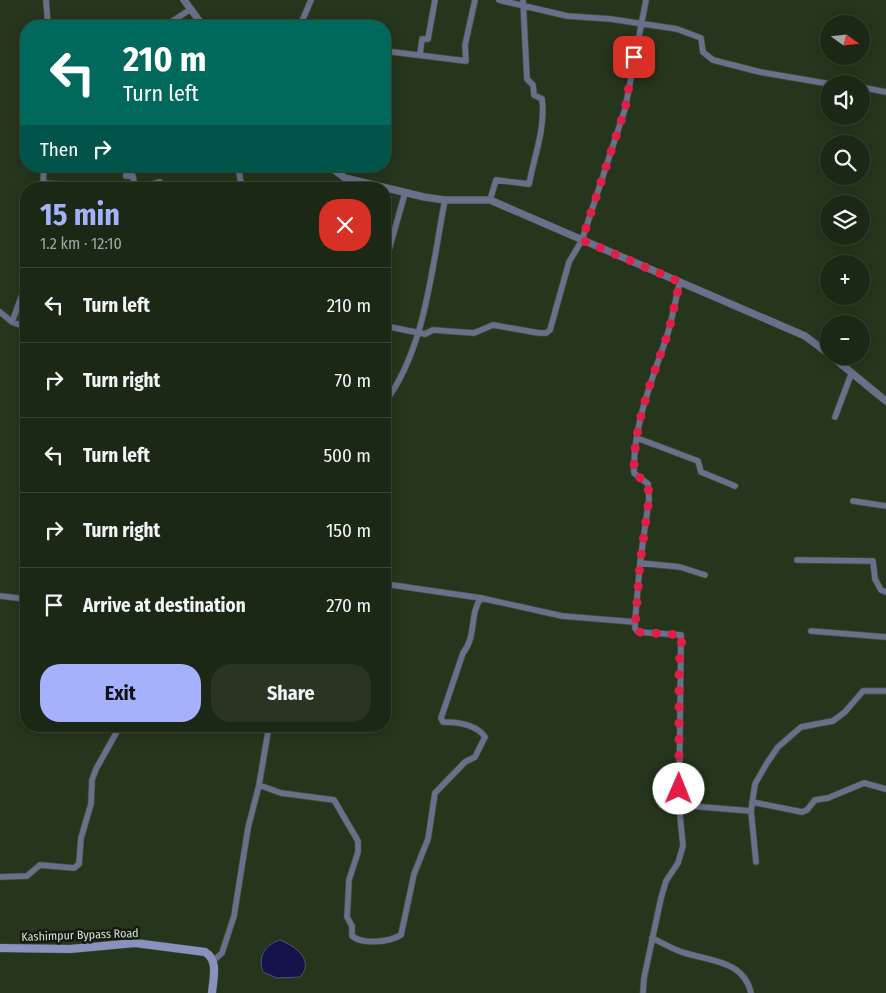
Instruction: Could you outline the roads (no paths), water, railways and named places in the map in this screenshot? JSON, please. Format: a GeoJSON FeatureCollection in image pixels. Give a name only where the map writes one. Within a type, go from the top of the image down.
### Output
{"type":"FeatureCollection","features":[{"type":"Feature","properties":{"kind":"main road","name":"Kashimpur Bypass Road"},"geometry":{"type":"LineString","coordinates":[[0,948],[70,949],[135,943],[205,952],[210,955],[214,963]]}},
{"type":"Feature","properties":{"kind":"main road"},"geometry":{"type":"LineString","coordinates":[[212,993],[214,963]]}},
{"type":"Feature","properties":{"kind":"street"},"geometry":{"type":"LineString","coordinates":[[46,0],[48,20]]}},
{"type":"Feature","properties":{"kind":"street"},"geometry":{"type":"LineString","coordinates":[[184,0],[199,20]]}},
{"type":"Feature","properties":{"kind":"street"},"geometry":{"type":"LineString","coordinates":[[303,20],[312,0]]}},
{"type":"Feature","properties":{"kind":"street"},"geometry":{"type":"LineString","coordinates":[[420,54],[422,39],[428,39],[435,0]]}},
{"type":"Feature","properties":{"kind":"street"},"geometry":{"type":"LineString","coordinates":[[391,52],[466,61],[465,45],[475,0]]}},
{"type":"Feature","properties":{"kind":"street"},"geometry":{"type":"LineString","coordinates":[[498,0],[568,16],[640,22],[695,34],[701,38],[703,52],[712,60],[760,72],[820,82]]}},
{"type":"Feature","properties":{"kind":"street"},"geometry":{"type":"LineString","coordinates":[[490,200],[496,180],[528,184],[544,107],[542,99],[534,95],[533,85],[527,79],[523,0]]}},
{"type":"Feature","properties":{"kind":"street"},"geometry":{"type":"LineString","coordinates":[[391,327],[425,334],[433,330],[474,333],[493,325],[546,333],[550,330],[569,262],[582,240],[625,109],[640,22],[646,0]]}},
{"type":"Feature","properties":{"kind":"street"},"geometry":{"type":"LineString","coordinates":[[174,20],[191,9]]}},
{"type":"Feature","properties":{"kind":"street"},"geometry":{"type":"LineString","coordinates":[[870,89],[886,92]]}},
{"type":"Feature","properties":{"kind":"street"},"geometry":{"type":"LineString","coordinates":[[126,172],[126,176],[134,176],[134,182]]}},
{"type":"Feature","properties":{"kind":"street"},"geometry":{"type":"LineString","coordinates":[[337,172],[345,178],[359,182]]}},
{"type":"Feature","properties":{"kind":"street"},"geometry":{"type":"LineString","coordinates":[[391,191],[445,200],[490,200],[805,336],[820,347]]}},
{"type":"Feature","properties":{"kind":"street"},"geometry":{"type":"LineString","coordinates":[[391,243],[405,193]]}},
{"type":"Feature","properties":{"kind":"street"},"geometry":{"type":"LineString","coordinates":[[391,391],[413,349],[425,310],[445,200]]}},
{"type":"Feature","properties":{"kind":"street"},"geometry":{"type":"LineString","coordinates":[[643,993],[652,938],[666,881],[678,863],[682,851],[679,805],[679,664],[682,638],[681,635],[638,632],[635,628],[640,563],[649,499],[648,484],[634,473],[637,438],[648,383],[666,337],[680,282]]}},
{"type":"Feature","properties":{"kind":"street"},"geometry":{"type":"LineString","coordinates":[[12,322],[20,300]]}},
{"type":"Feature","properties":{"kind":"street"},"geometry":{"type":"LineString","coordinates":[[0,312],[12,322],[20,324]]}},
{"type":"Feature","properties":{"kind":"street"},"geometry":{"type":"LineString","coordinates":[[843,365],[886,401]]}},
{"type":"Feature","properties":{"kind":"street"},"geometry":{"type":"LineString","coordinates":[[835,417],[852,372]]}},
{"type":"Feature","properties":{"kind":"street"},"geometry":{"type":"LineString","coordinates":[[637,438],[698,461],[701,472],[735,486]]}},
{"type":"Feature","properties":{"kind":"street"},"geometry":{"type":"LineString","coordinates":[[853,500],[886,506]]}},
{"type":"Feature","properties":{"kind":"street"},"geometry":{"type":"LineString","coordinates":[[797,560],[872,561],[874,579],[881,590],[886,592]]}},
{"type":"Feature","properties":{"kind":"street"},"geometry":{"type":"LineString","coordinates":[[640,563],[680,566],[706,575]]}},
{"type":"Feature","properties":{"kind":"street"},"geometry":{"type":"LineString","coordinates":[[391,585],[481,598],[562,616],[635,622]]}},
{"type":"Feature","properties":{"kind":"street"},"geometry":{"type":"LineString","coordinates":[[0,596],[20,598]]}},
{"type":"Feature","properties":{"kind":"street"},"geometry":{"type":"LineString","coordinates":[[259,785],[281,793],[334,800],[341,816],[357,837],[359,846],[349,880],[347,916],[352,926],[352,936],[373,941],[395,938],[400,935],[410,902],[414,874],[428,839],[435,793],[465,762],[476,757],[485,737],[481,732],[468,725],[444,722],[441,718],[463,653],[470,645],[475,605],[481,598]]}},
{"type":"Feature","properties":{"kind":"street"},"geometry":{"type":"LineString","coordinates":[[810,631],[886,636]]}},
{"type":"Feature","properties":{"kind":"street"},"geometry":{"type":"LineString","coordinates":[[756,862],[750,811],[755,784],[778,747],[801,727],[833,721],[863,691],[886,691]]}},
{"type":"Feature","properties":{"kind":"street"},"geometry":{"type":"LineString","coordinates":[[0,877],[27,876],[40,865],[74,868],[79,864],[81,838],[91,804],[92,780],[117,732]]}},
{"type":"Feature","properties":{"kind":"street"},"geometry":{"type":"LineString","coordinates":[[214,963],[222,953],[234,916],[248,828],[259,785],[268,732]]}},
{"type":"Feature","properties":{"kind":"street"},"geometry":{"type":"LineString","coordinates":[[752,802],[802,812],[807,810],[815,800],[828,798],[864,783],[886,789]]}},
{"type":"Feature","properties":{"kind":"street"},"geometry":{"type":"LineString","coordinates":[[679,805],[750,811]]}},
{"type":"Feature","properties":{"kind":"street"},"geometry":{"type":"LineString","coordinates":[[652,938],[682,952],[731,965],[743,974],[751,993]]}}]}
